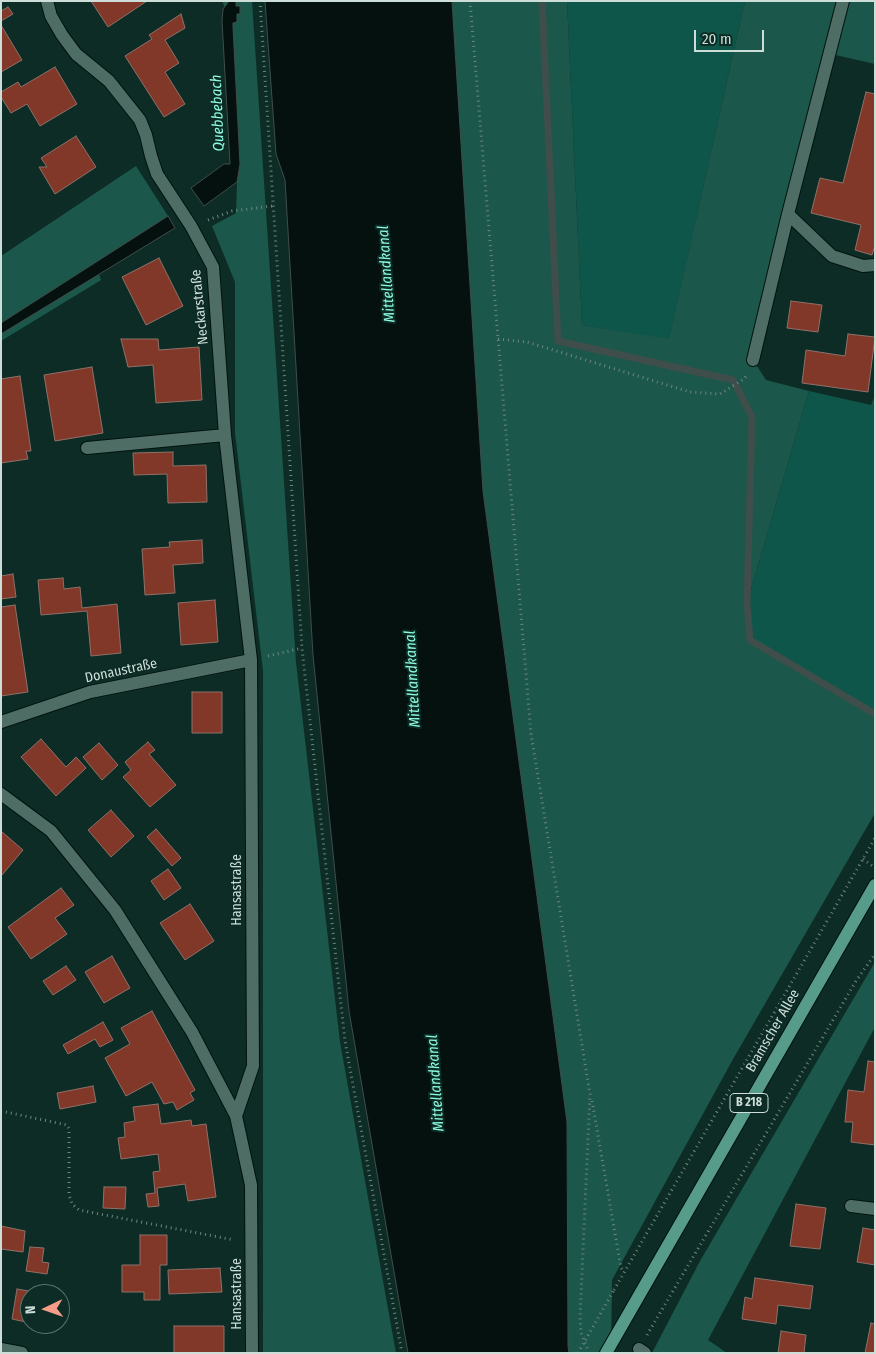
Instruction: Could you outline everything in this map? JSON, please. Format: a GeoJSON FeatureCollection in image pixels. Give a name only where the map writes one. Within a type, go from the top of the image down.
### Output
{"type":"FeatureCollection","features":[{"type":"Feature","properties":{"kind":"main road","name":"Bramscher Allee"},"geometry":{"type":"LineString","coordinates":[[606,1353],[875,885]]}},
{"type":"Feature","properties":{"kind":"street","name":"Neckarstraße"},"geometry":{"type":"LineString","coordinates":[[47,1],[51,16],[76,54],[109,81],[140,120],[157,174],[191,226],[213,267],[225,435],[251,660]]}},
{"type":"Feature","properties":{"kind":"street"},"geometry":{"type":"LineString","coordinates":[[753,360],[788,214],[843,1]]}},
{"type":"Feature","properties":{"kind":"street"},"geometry":{"type":"LineString","coordinates":[[788,214],[832,256],[863,266],[875,265]]}},
{"type":"Feature","properties":{"kind":"street"},"geometry":{"type":"LineString","coordinates":[[87,448],[225,435]]}},
{"type":"Feature","properties":{"kind":"street","name":"Donaustraße"},"geometry":{"type":"LineString","coordinates":[[1,722],[90,692],[251,660]]}},
{"type":"Feature","properties":{"kind":"street","name":"Hansastraße"},"geometry":{"type":"LineString","coordinates":[[236,1116],[253,1066],[251,660]]}},
{"type":"Feature","properties":{"kind":"street","name":"Hansastraße"},"geometry":{"type":"LineString","coordinates":[[1,794],[51,831],[116,910],[192,1032],[236,1116],[251,1185],[252,1353]]}},
{"type":"Feature","properties":{"kind":"street"},"geometry":{"type":"LineString","coordinates":[[851,1206],[875,1209]]}},
{"type":"Feature","properties":{"kind":"street"},"geometry":{"type":"LineString","coordinates":[[1,1349],[22,1353]]}},
{"type":"Feature","properties":{"kind":"path"},"geometry":{"type":"LineString","coordinates":[[260,1],[302,648],[346,1041],[402,1353]]}},
{"type":"Feature","properties":{"kind":"path"},"geometry":{"type":"LineString","coordinates":[[470,1],[531,734],[590,1094],[621,1268],[624,1272]]}},
{"type":"Feature","properties":{"kind":"path"},"geometry":{"type":"LineString","coordinates":[[191,226],[232,211],[272,206]]}},
{"type":"Feature","properties":{"kind":"path"},"geometry":{"type":"LineString","coordinates":[[498,339],[527,342],[690,392],[720,394],[744,379]]}},
{"type":"Feature","properties":{"kind":"path"},"geometry":{"type":"LineString","coordinates":[[251,660],[302,648]]}},
{"type":"Feature","properties":{"kind":"path"},"geometry":{"type":"LineString","coordinates":[[578,1353],[875,838]]}},
{"type":"Feature","properties":{"kind":"path"},"geometry":{"type":"LineString","coordinates":[[863,859],[875,868]]}},
{"type":"Feature","properties":{"kind":"path"},"geometry":{"type":"LineString","coordinates":[[642,1351],[856,981],[875,954]]}},
{"type":"Feature","properties":{"kind":"path"},"geometry":{"type":"LineString","coordinates":[[589,1353],[581,1334],[580,1317],[590,1094]]}},
{"type":"Feature","properties":{"kind":"path"},"geometry":{"type":"LineString","coordinates":[[1,1111],[67,1125],[69,1129],[69,1195],[72,1204],[79,1210],[251,1244]]}},
{"type":"Feature","properties":{"kind":"green space"},"geometry":{"type":"Polygon","coordinates":[[[222,1],[252,1],[296,662],[340,1042],[396,1353],[263,1353],[263,671],[235,433],[235,282],[212,226],[236,213],[237,182],[240,164],[233,27],[222,1]]]}},
{"type":"Feature","properties":{"kind":"green space"},"geometry":{"type":"Polygon","coordinates":[[[452,1],[567,1],[582,325],[669,339],[745,1],[875,1],[875,64],[831,54],[753,360],[766,380],[809,391],[747,603],[750,640],[875,714],[875,813],[732,1061],[612,1280],[611,1353],[569,1353],[568,1346],[567,1122],[483,491],[452,1]]]}},
{"type":"Feature","properties":{"kind":"green space"},"geometry":{"type":"Polygon","coordinates":[[[567,1],[745,1],[669,340],[582,325],[567,1]]]}},
{"type":"Feature","properties":{"kind":"green space"},"geometry":{"type":"Polygon","coordinates":[[[136,166],[168,216],[1,323],[1,256],[136,166]]]}},
{"type":"Feature","properties":{"kind":"green space"},"geometry":{"type":"Polygon","coordinates":[[[99,274],[101,280],[1,341],[1,334],[99,274]]]}},
{"type":"Feature","properties":{"kind":"green space"},"geometry":{"type":"Polygon","coordinates":[[[809,391],[871,405],[875,395],[875,714],[750,640],[747,603],[809,391]]]}},
{"type":"Feature","properties":{"kind":"green space"},"geometry":{"type":"Polygon","coordinates":[[[875,962],[875,1027],[708,1340],[727,1353],[652,1353],[700,1261],[875,962]]]}},
{"type":"Feature","properties":{"kind":"water"},"geometry":{"type":"Polygon","coordinates":[[[229,1],[236,1],[236,6],[240,6],[240,14],[237,14],[237,22],[233,23],[233,27],[240,164],[237,182],[204,206],[191,188],[224,164],[230,164],[222,21],[223,9],[229,1]]]}},
{"type":"Feature","properties":{"kind":"water","name":"Mittellandkanal"},"geometry":{"type":"Polygon","coordinates":[[[265,1],[452,1],[483,491],[567,1122],[569,1353],[408,1353],[349,1011],[313,655],[285,180],[276,154],[265,1]]]}},
{"type":"Feature","properties":{"kind":"water"},"geometry":{"type":"Polygon","coordinates":[[[168,216],[175,228],[1,334],[1,323],[168,216]]]}},
{"type":"Feature","properties":{"kind":"building"},"geometry":{"type":"Polygon","coordinates":[[[91,1],[147,1],[108,27],[91,1]]]}},
{"type":"Feature","properties":{"kind":"building"},"geometry":{"type":"Polygon","coordinates":[[[8,7],[13,14],[1,21],[1,11],[8,7]]]}},
{"type":"Feature","properties":{"kind":"building"},"geometry":{"type":"Polygon","coordinates":[[[181,14],[185,28],[165,40],[179,63],[165,72],[185,104],[164,117],[125,56],[152,39],[149,35],[181,14]]]}},
{"type":"Feature","properties":{"kind":"building"},"geometry":{"type":"Polygon","coordinates":[[[1,25],[22,60],[1,72],[1,25]]]}},
{"type":"Feature","properties":{"kind":"building"},"geometry":{"type":"Polygon","coordinates":[[[55,67],[77,104],[40,126],[27,104],[11,113],[1,97],[1,92],[18,82],[21,87],[55,67]]]}},
{"type":"Feature","properties":{"kind":"building"},"geometry":{"type":"Polygon","coordinates":[[[866,92],[875,94],[875,245],[872,255],[855,250],[861,225],[811,213],[820,178],[843,183],[866,92]]]}},
{"type":"Feature","properties":{"kind":"building"},"geometry":{"type":"Polygon","coordinates":[[[76,136],[96,167],[55,194],[39,167],[47,167],[41,158],[76,136]]]}},
{"type":"Feature","properties":{"kind":"building"},"geometry":{"type":"Polygon","coordinates":[[[159,258],[183,306],[146,325],[122,277],[159,258]]]}},
{"type":"Feature","properties":{"kind":"building"},"geometry":{"type":"Polygon","coordinates":[[[791,301],[822,305],[818,332],[787,328],[791,301]]]}},
{"type":"Feature","properties":{"kind":"building"},"geometry":{"type":"Polygon","coordinates":[[[848,334],[875,337],[868,392],[802,383],[806,350],[845,356],[848,334]]]}},
{"type":"Feature","properties":{"kind":"building"},"geometry":{"type":"Polygon","coordinates":[[[121,339],[158,339],[159,350],[199,347],[202,400],[156,403],[153,365],[128,367],[121,339]]]}},
{"type":"Feature","properties":{"kind":"building"},"geometry":{"type":"Polygon","coordinates":[[[92,367],[103,433],[55,441],[44,375],[92,367]]]}},
{"type":"Feature","properties":{"kind":"building"},"geometry":{"type":"Polygon","coordinates":[[[20,376],[31,451],[26,451],[28,459],[1,463],[1,379],[20,376]]]}},
{"type":"Feature","properties":{"kind":"building"},"geometry":{"type":"Polygon","coordinates":[[[173,452],[173,466],[206,465],[207,502],[168,503],[167,474],[134,475],[133,453],[173,452]]]}},
{"type":"Feature","properties":{"kind":"building"},"geometry":{"type":"Polygon","coordinates":[[[202,540],[203,563],[173,565],[175,593],[145,595],[142,549],[170,547],[169,542],[202,540]]]}},
{"type":"Feature","properties":{"kind":"building"},"geometry":{"type":"Polygon","coordinates":[[[13,574],[16,597],[1,599],[1,576],[13,574]]]}},
{"type":"Feature","properties":{"kind":"building"},"geometry":{"type":"Polygon","coordinates":[[[63,578],[64,589],[80,587],[82,608],[117,604],[121,653],[91,656],[87,611],[41,615],[38,580],[63,578]]]}},
{"type":"Feature","properties":{"kind":"building"},"geometry":{"type":"Polygon","coordinates":[[[215,600],[218,642],[181,645],[178,603],[215,600]]]}},
{"type":"Feature","properties":{"kind":"building"},"geometry":{"type":"Polygon","coordinates":[[[15,605],[28,692],[1,696],[1,607],[15,605]]]}},
{"type":"Feature","properties":{"kind":"building"},"geometry":{"type":"Polygon","coordinates":[[[192,692],[222,692],[222,733],[192,733],[192,692]]]}},
{"type":"Feature","properties":{"kind":"building"},"geometry":{"type":"Polygon","coordinates":[[[41,739],[66,767],[76,757],[86,768],[56,796],[21,757],[41,739]]]}},
{"type":"Feature","properties":{"kind":"building"},"geometry":{"type":"Polygon","coordinates":[[[148,742],[155,750],[149,754],[176,785],[150,807],[123,777],[131,770],[125,762],[148,742]]]}},
{"type":"Feature","properties":{"kind":"building"},"geometry":{"type":"Polygon","coordinates":[[[99,743],[118,765],[102,780],[83,757],[99,743]]]}},
{"type":"Feature","properties":{"kind":"building"},"geometry":{"type":"Polygon","coordinates":[[[111,810],[134,836],[111,857],[88,830],[111,810]]]}},
{"type":"Feature","properties":{"kind":"building"},"geometry":{"type":"Polygon","coordinates":[[[156,829],[181,858],[172,866],[147,837],[156,829]]]}},
{"type":"Feature","properties":{"kind":"building"},"geometry":{"type":"Polygon","coordinates":[[[1,831],[23,850],[2,875],[1,875],[1,831]]]}},
{"type":"Feature","properties":{"kind":"building"},"geometry":{"type":"Polygon","coordinates":[[[168,869],[181,888],[164,900],[151,881],[168,869]]]}},
{"type":"Feature","properties":{"kind":"building"},"geometry":{"type":"Polygon","coordinates":[[[61,888],[74,905],[55,918],[67,934],[31,959],[8,927],[61,888]]]}},
{"type":"Feature","properties":{"kind":"building"},"geometry":{"type":"Polygon","coordinates":[[[190,904],[214,941],[185,960],[160,923],[190,904]]]}},
{"type":"Feature","properties":{"kind":"building"},"geometry":{"type":"Polygon","coordinates":[[[112,956],[130,988],[104,1003],[85,972],[112,956]]]}},
{"type":"Feature","properties":{"kind":"building"},"geometry":{"type":"Polygon","coordinates":[[[66,966],[76,980],[53,995],[43,981],[66,966]]]}},
{"type":"Feature","properties":{"kind":"building"},"geometry":{"type":"Polygon","coordinates":[[[152,1011],[195,1090],[190,1093],[194,1100],[177,1110],[173,1102],[164,1104],[152,1082],[126,1096],[105,1058],[130,1044],[121,1028],[152,1011]]]}},
{"type":"Feature","properties":{"kind":"building"},"geometry":{"type":"Polygon","coordinates":[[[103,1022],[113,1040],[100,1047],[95,1039],[68,1054],[63,1045],[103,1022]]]}},
{"type":"Feature","properties":{"kind":"building"},"geometry":{"type":"Polygon","coordinates":[[[868,1061],[875,1062],[875,1145],[851,1142],[853,1122],[845,1122],[848,1090],[864,1092],[868,1061]]]}},
{"type":"Feature","properties":{"kind":"building"},"geometry":{"type":"Polygon","coordinates":[[[93,1086],[96,1102],[60,1109],[57,1093],[93,1086]]]}},
{"type":"Feature","properties":{"kind":"building"},"geometry":{"type":"Polygon","coordinates":[[[158,1104],[161,1124],[191,1120],[192,1126],[206,1124],[216,1197],[188,1201],[185,1184],[157,1188],[159,1206],[148,1207],[146,1194],[155,1193],[153,1172],[160,1171],[158,1154],[121,1159],[118,1138],[125,1137],[124,1123],[135,1121],[133,1107],[158,1104]]]}},
{"type":"Feature","properties":{"kind":"building"},"geometry":{"type":"Polygon","coordinates":[[[104,1187],[126,1187],[125,1209],[103,1208],[104,1187]]]}},
{"type":"Feature","properties":{"kind":"building"},"geometry":{"type":"Polygon","coordinates":[[[796,1204],[826,1208],[820,1249],[790,1246],[796,1204]]]}},
{"type":"Feature","properties":{"kind":"building"},"geometry":{"type":"Polygon","coordinates":[[[1,1226],[25,1231],[23,1252],[1,1249],[1,1226]]]}},
{"type":"Feature","properties":{"kind":"building"},"geometry":{"type":"Polygon","coordinates":[[[863,1228],[875,1230],[875,1265],[857,1262],[863,1228]]]}},
{"type":"Feature","properties":{"kind":"building"},"geometry":{"type":"Polygon","coordinates":[[[140,1235],[167,1235],[167,1265],[160,1265],[160,1300],[144,1300],[144,1292],[122,1292],[122,1265],[140,1265],[140,1235]]]}},
{"type":"Feature","properties":{"kind":"building"},"geometry":{"type":"Polygon","coordinates":[[[30,1247],[44,1248],[42,1262],[49,1263],[47,1274],[26,1271],[30,1247]]]}},
{"type":"Feature","properties":{"kind":"building"},"geometry":{"type":"Polygon","coordinates":[[[220,1268],[222,1292],[169,1294],[168,1270],[220,1268]]]}},
{"type":"Feature","properties":{"kind":"building"},"geometry":{"type":"Polygon","coordinates":[[[755,1278],[813,1286],[810,1309],[778,1305],[776,1324],[742,1319],[745,1297],[752,1299],[755,1278]]]}},
{"type":"Feature","properties":{"kind":"building"},"geometry":{"type":"Polygon","coordinates":[[[17,1289],[20,1290],[20,1321],[12,1319],[17,1289]]]}},
{"type":"Feature","properties":{"kind":"building"},"geometry":{"type":"Polygon","coordinates":[[[871,1323],[875,1324],[875,1353],[865,1353],[871,1323]]]}},
{"type":"Feature","properties":{"kind":"building"},"geometry":{"type":"Polygon","coordinates":[[[174,1326],[224,1326],[224,1353],[174,1353],[174,1326]]]}},
{"type":"Feature","properties":{"kind":"building"},"geometry":{"type":"Polygon","coordinates":[[[781,1331],[806,1335],[804,1353],[778,1353],[781,1331]]]}},
{"type":"Feature","properties":{"kind":"waterway"},"geometry":{"type":"LineString","coordinates":[[542,1],[558,341],[733,380],[752,417],[747,603],[750,640],[875,714]]}},
{"type":"Feature","properties":{"kind":"water label","name":"Quebbebach"},"geometry":{"type":"Point","coordinates":[218,113]}}]}
